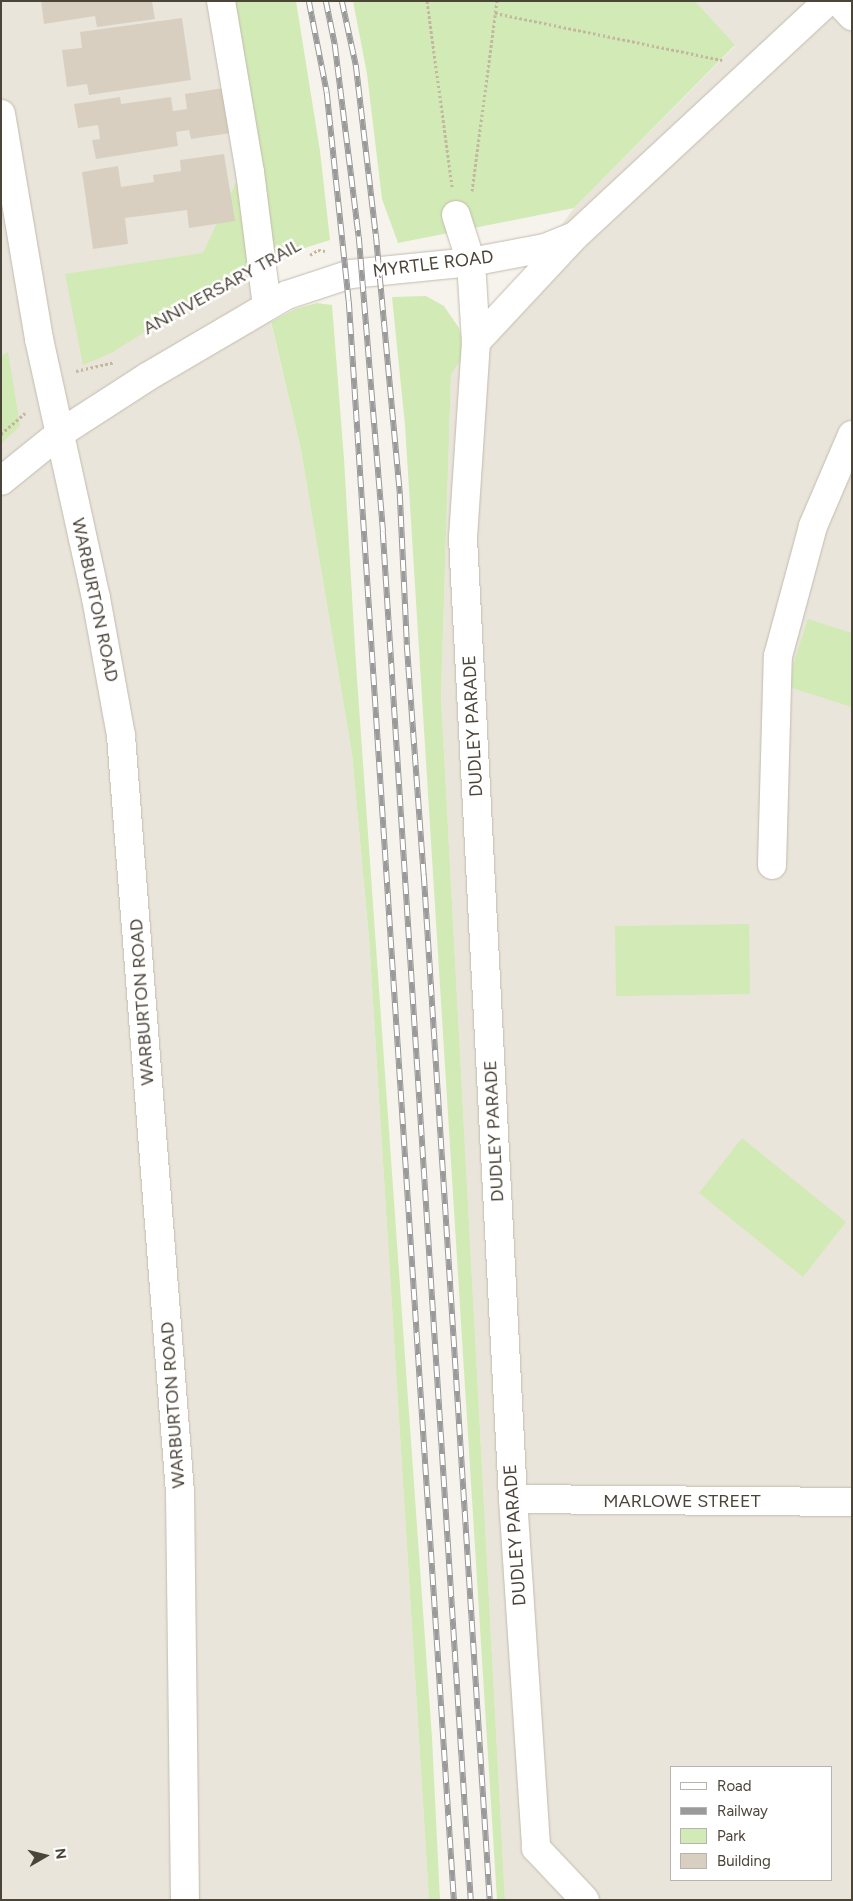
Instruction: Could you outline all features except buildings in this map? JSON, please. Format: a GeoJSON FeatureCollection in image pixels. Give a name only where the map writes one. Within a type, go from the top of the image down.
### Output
{"type":"FeatureCollection","features":[{"type":"Feature","properties":{"kind":"street"},"geometry":{"type":"LineString","coordinates":[[221,1],[250,172],[267,306]]}},
{"type":"Feature","properties":{"kind":"street","name":"MYRTLE ROAD"},"geometry":{"type":"LineString","coordinates":[[1,481],[59,434],[147,377],[287,295],[350,274],[471,262],[545,248],[575,236],[758,69],[828,1]]}},
{"type":"Feature","properties":{"kind":"street"},"geometry":{"type":"LineString","coordinates":[[838,1],[852,16]]}},
{"type":"Feature","properties":{"kind":"street","name":"WARBURTON ROAD"},"geometry":{"type":"LineString","coordinates":[[1,114],[6,180],[59,434],[96,598],[122,736],[180,1493],[186,1900]]}},
{"type":"Feature","properties":{"kind":"street","name":"DUDLEY PARADE"},"geometry":{"type":"LineString","coordinates":[[456,215],[471,262],[476,342],[463,538],[513,1500],[536,1848],[585,1900]]}},
{"type":"Feature","properties":{"kind":"street"},"geometry":{"type":"LineString","coordinates":[[476,342],[575,236]]}},
{"type":"Feature","properties":{"kind":"street"},"geometry":{"type":"LineString","coordinates":[[772,865],[778,656],[813,526],[852,435]]}},
{"type":"Feature","properties":{"kind":"street","name":"MARLOWE STREET"},"geometry":{"type":"LineString","coordinates":[[513,1500],[852,1502]]}},
{"type":"Feature","properties":{"kind":"path"},"geometry":{"type":"LineString","coordinates":[[428,1],[456,215]]}},
{"type":"Feature","properties":{"kind":"path"},"geometry":{"type":"LineString","coordinates":[[456,215],[471,194],[497,1]]}},
{"type":"Feature","properties":{"kind":"path"},"geometry":{"type":"LineString","coordinates":[[495,13],[758,69]]}},
{"type":"Feature","properties":{"kind":"path","name":"ANNIVERSARY TRAIL"},"geometry":{"type":"LineString","coordinates":[[303,258],[318,250],[328,251]]}},
{"type":"Feature","properties":{"kind":"path"},"geometry":{"type":"LineString","coordinates":[[50,392],[71,372],[118,361]]}},
{"type":"Feature","properties":{"kind":"shaded area"},"geometry":{"type":"Polygon","coordinates":[[[1,1],[212,1],[248,227],[301,450],[352,754],[369,938],[429,1900],[1,1900],[1,1]]]}},
{"type":"Feature","properties":{"kind":"shaded area"},"geometry":{"type":"Polygon","coordinates":[[[695,1],[852,1],[852,1900],[505,1900],[441,696],[451,373],[574,208],[735,46],[695,1]]]}},
{"type":"Feature","properties":{"kind":"green space"},"geometry":{"type":"Polygon","coordinates":[[[212,1],[296,1],[320,151],[330,240],[257,263],[111,353],[83,365],[65,274],[203,253],[240,174],[212,1]]]}},
{"type":"Feature","properties":{"kind":"green space"},"geometry":{"type":"Polygon","coordinates":[[[353,1],[695,1],[735,45],[574,208],[398,243],[382,199],[367,74],[353,1]]]}},
{"type":"Feature","properties":{"kind":"green space"},"geometry":{"type":"Polygon","coordinates":[[[426,296],[444,306],[459,328],[465,354],[451,374],[441,696],[505,1900],[497,1900],[405,425],[392,297],[426,296]]]}},
{"type":"Feature","properties":{"kind":"green space"},"geometry":{"type":"Polygon","coordinates":[[[317,303],[332,305],[344,459],[356,664],[432,1738],[440,1900],[429,1900],[369,938],[352,754],[301,450],[271,322],[295,309],[317,303]]]}},
{"type":"Feature","properties":{"kind":"green space"},"geometry":{"type":"Polygon","coordinates":[[[8,352],[20,426],[1,444],[1,356],[8,352]]]}},
{"type":"Feature","properties":{"kind":"green space"},"geometry":{"type":"Polygon","coordinates":[[[808,619],[852,633],[852,707],[786,686],[808,619]]]}},
{"type":"Feature","properties":{"kind":"green space"},"geometry":{"type":"Polygon","coordinates":[[[749,924],[750,994],[616,996],[615,926],[749,924]]]}},
{"type":"Feature","properties":{"kind":"green space"},"geometry":{"type":"Polygon","coordinates":[[[742,1138],[846,1222],[803,1277],[699,1193],[742,1138]]]}},
{"type":"Feature","properties":{"kind":"railway"},"geometry":{"type":"LineString","coordinates":[[309,1],[327,93],[349,301],[454,1900]]}},
{"type":"Feature","properties":{"kind":"railway"},"geometry":{"type":"LineString","coordinates":[[326,1],[335,45],[359,237],[383,532],[471,1900]]}},
{"type":"Feature","properties":{"kind":"railway"},"geometry":{"type":"LineString","coordinates":[[342,1],[356,65],[376,234],[400,494],[407,645],[424,875],[490,1900]]}}]}
